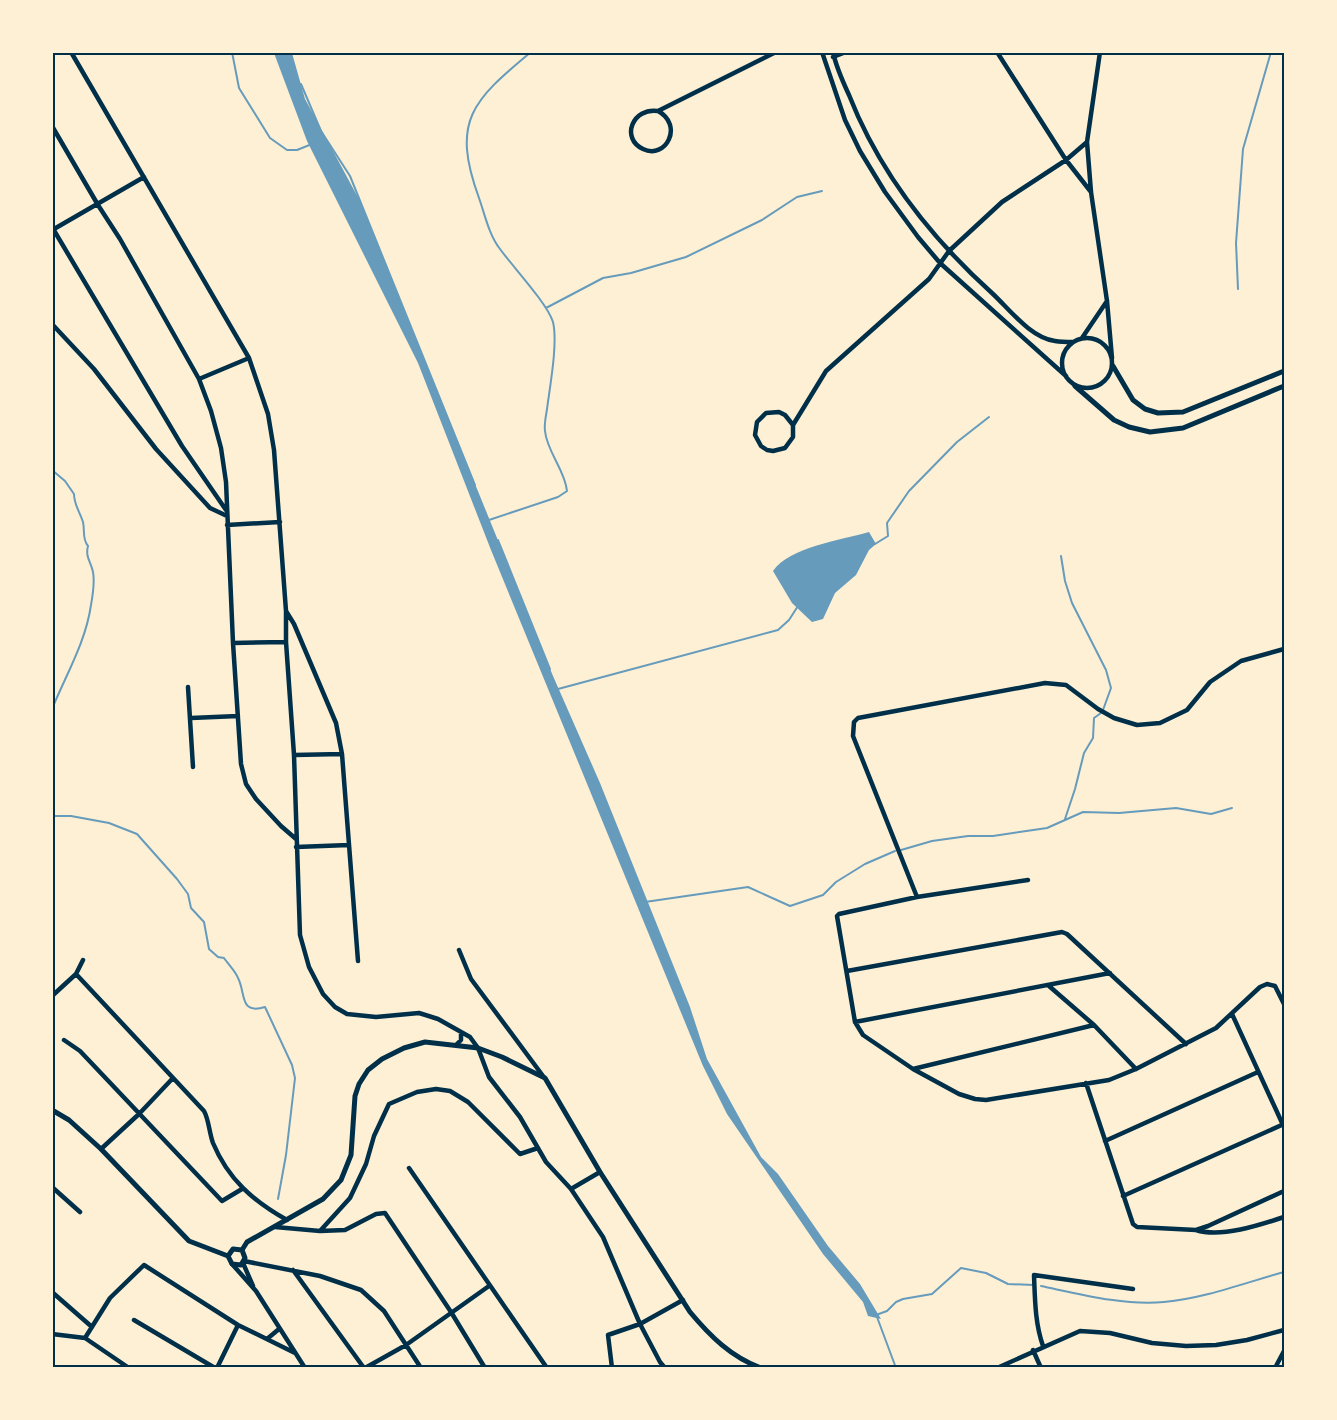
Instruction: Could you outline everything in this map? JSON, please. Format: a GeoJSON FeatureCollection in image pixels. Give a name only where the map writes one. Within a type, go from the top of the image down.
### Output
{"type":"FeatureCollection","features":[{"type":"Feature","properties":{"kind":"street"},"geometry":{"type":"LineString","coordinates":[[71,52],[249,358],[268,414],[274,450],[286,611],[294,754],[300,935],[309,967],[323,994],[334,1007],[347,1014],[361,1017],[419,1013],[438,1019],[470,1037],[478,1048],[489,1077],[520,1117],[546,1162],[571,1189],[603,1237],[640,1324],[660,1365],[665,1368]]}},
{"type":"Feature","properties":{"kind":"street"},"geometry":{"type":"LineString","coordinates":[[658,111],[667,118],[671,136],[660,149],[654,151],[642,148],[633,140],[631,128],[636,117],[646,111],[658,111],[776,52]]}},
{"type":"Feature","properties":{"kind":"street"},"geometry":{"type":"LineString","coordinates":[[822,52],[845,120],[860,150],[885,192],[940,263],[1114,420],[1129,427],[1150,432],[1183,428],[1284,386]]}},
{"type":"Feature","properties":{"kind":"street"},"geometry":{"type":"LineString","coordinates":[[846,52],[833,55],[856,113],[876,153],[898,189],[926,226],[1032,330],[1054,341],[1073,342]]}},
{"type":"Feature","properties":{"kind":"street"},"geometry":{"type":"LineString","coordinates":[[997,52],[1066,160],[1091,192]]}},
{"type":"Feature","properties":{"kind":"street"},"geometry":{"type":"LineString","coordinates":[[1100,52],[1087,142],[1113,366],[1133,400],[1145,409],[1158,414],[1183,412],[1284,371]]}},
{"type":"Feature","properties":{"kind":"street"},"geometry":{"type":"LineString","coordinates":[[52,126],[200,379],[211,411],[221,448],[226,482],[232,643],[241,764],[246,784],[268,813],[296,839]]}},
{"type":"Feature","properties":{"kind":"street"},"geometry":{"type":"LineString","coordinates":[[793,425],[778,412],[766,414],[757,422],[755,435],[761,446],[767,450],[785,448],[793,437],[793,425],[826,371],[929,279],[949,251],[1002,202],[1066,160],[1087,142]]}},
{"type":"Feature","properties":{"kind":"street"},"geometry":{"type":"LineString","coordinates":[[144,177],[98,205],[53,228],[182,446],[226,513]]}},
{"type":"Feature","properties":{"kind":"street"},"geometry":{"type":"LineString","coordinates":[[1082,338],[1107,301]]}},
{"type":"Feature","properties":{"kind":"street"},"geometry":{"type":"LineString","coordinates":[[52,324],[94,369],[156,449],[210,508],[226,513]]}},
{"type":"Feature","properties":{"kind":"street"},"geometry":{"type":"LineString","coordinates":[[1066,376],[1062,367],[1066,348],[1082,338],[1092,338],[1101,342],[1108,349],[1112,358]]}},
{"type":"Feature","properties":{"kind":"street"},"geometry":{"type":"LineString","coordinates":[[200,379],[249,358]]}},
{"type":"Feature","properties":{"kind":"street"},"geometry":{"type":"LineString","coordinates":[[1075,386],[1089,388],[1097,386],[1109,375],[1113,366]]}},
{"type":"Feature","properties":{"kind":"street"},"geometry":{"type":"LineString","coordinates":[[227,525],[280,522]]}},
{"type":"Feature","properties":{"kind":"street"},"geometry":{"type":"LineString","coordinates":[[286,611],[294,624],[336,723],[342,754],[358,961]]}},
{"type":"Feature","properties":{"kind":"street"},"geometry":{"type":"LineString","coordinates":[[232,643],[286,642]]}},
{"type":"Feature","properties":{"kind":"street"},"geometry":{"type":"LineString","coordinates":[[917,897],[853,736],[854,722],[858,718],[1045,683],[1066,685],[1114,718],[1137,725],[1160,723],[1187,710],[1210,682],[1241,661],[1284,649]]}},
{"type":"Feature","properties":{"kind":"street"},"geometry":{"type":"LineString","coordinates":[[188,687],[193,767]]}},
{"type":"Feature","properties":{"kind":"street"},"geometry":{"type":"LineString","coordinates":[[191,718],[238,716]]}},
{"type":"Feature","properties":{"kind":"street"},"geometry":{"type":"LineString","coordinates":[[294,754],[342,754]]}},
{"type":"Feature","properties":{"kind":"street"},"geometry":{"type":"LineString","coordinates":[[296,847],[349,845]]}},
{"type":"Feature","properties":{"kind":"street"},"geometry":{"type":"LineString","coordinates":[[1028,880],[917,897],[839,914],[837,916],[855,1022],[863,1035],[913,1069],[959,1094],[986,1100],[1109,1080],[1136,1069],[1216,1028],[1260,987],[1267,984],[1275,986],[1284,1004]]}},
{"type":"Feature","properties":{"kind":"street"},"geometry":{"type":"LineString","coordinates":[[847,972],[1062,932],[1067,934],[1186,1044]]}},
{"type":"Feature","properties":{"kind":"street"},"geometry":{"type":"LineString","coordinates":[[459,950],[471,980],[544,1078],[600,1172],[683,1300],[707,1332],[726,1349],[761,1368]]}},
{"type":"Feature","properties":{"kind":"street"},"geometry":{"type":"LineString","coordinates":[[52,996],[76,974],[83,960]]}},
{"type":"Feature","properties":{"kind":"street"},"geometry":{"type":"LineString","coordinates":[[855,1022],[1110,973]]}},
{"type":"Feature","properties":{"kind":"street"},"geometry":{"type":"LineString","coordinates":[[76,974],[204,1111],[207,1116],[209,1134],[221,1161],[242,1190],[287,1220]]}},
{"type":"Feature","properties":{"kind":"street"},"geometry":{"type":"LineString","coordinates":[[1049,986],[1094,1024],[1136,1069]]}},
{"type":"Feature","properties":{"kind":"street"},"geometry":{"type":"LineString","coordinates":[[1124,1196],[1284,1124],[1232,1014]]}},
{"type":"Feature","properties":{"kind":"street"},"geometry":{"type":"LineString","coordinates":[[913,1069],[1094,1024]]}},
{"type":"Feature","properties":{"kind":"street"},"geometry":{"type":"LineString","coordinates":[[456,1045],[461,1040],[461,1032]]}},
{"type":"Feature","properties":{"kind":"street"},"geometry":{"type":"LineString","coordinates":[[64,1040],[80,1051],[222,1201],[242,1190]]}},
{"type":"Feature","properties":{"kind":"street"},"geometry":{"type":"LineString","coordinates":[[242,1250],[247,1242],[323,1199],[341,1180],[351,1155],[355,1096],[359,1084],[368,1070],[382,1059],[404,1048],[425,1042],[456,1045],[478,1048],[502,1057],[544,1078]]}},
{"type":"Feature","properties":{"kind":"street"},"geometry":{"type":"LineString","coordinates":[[1105,1141],[1258,1071]]}},
{"type":"Feature","properties":{"kind":"street"},"geometry":{"type":"LineString","coordinates":[[101,1149],[173,1078]]}},
{"type":"Feature","properties":{"kind":"street"},"geometry":{"type":"LineString","coordinates":[[1086,1083],[1133,1224],[1137,1227],[1196,1230],[1206,1233],[1254,1227],[1284,1217]]}},
{"type":"Feature","properties":{"kind":"street"},"geometry":{"type":"LineString","coordinates":[[320,1231],[350,1198],[389,1104],[417,1092],[435,1089],[450,1091],[468,1102],[520,1154],[538,1148]]}},
{"type":"Feature","properties":{"kind":"street"},"geometry":{"type":"LineString","coordinates":[[52,1110],[69,1120],[101,1149],[189,1241],[228,1256],[232,1264],[256,1291]]}},
{"type":"Feature","properties":{"kind":"street"},"geometry":{"type":"LineString","coordinates":[[410,1168],[547,1368]]}},
{"type":"Feature","properties":{"kind":"street"},"geometry":{"type":"LineString","coordinates":[[571,1189],[600,1172]]}},
{"type":"Feature","properties":{"kind":"street"},"geometry":{"type":"LineString","coordinates":[[52,1187],[80,1212]]}},
{"type":"Feature","properties":{"kind":"street"},"geometry":{"type":"LineString","coordinates":[[1196,1230],[1284,1191]]}},
{"type":"Feature","properties":{"kind":"street"},"geometry":{"type":"LineString","coordinates":[[275,1227],[320,1231],[345,1230],[376,1214],[385,1213],[485,1368]]}},
{"type":"Feature","properties":{"kind":"street"},"geometry":{"type":"LineString","coordinates":[[228,1256],[233,1249],[242,1250]]}},
{"type":"Feature","properties":{"kind":"street"},"geometry":{"type":"LineString","coordinates":[[242,1250],[245,1255],[244,1262],[256,1291],[305,1368]]}},
{"type":"Feature","properties":{"kind":"street"},"geometry":{"type":"LineString","coordinates":[[232,1264],[238,1266],[244,1262],[293,1270],[320,1276],[361,1290],[384,1311],[421,1368]]}},
{"type":"Feature","properties":{"kind":"street"},"geometry":{"type":"LineString","coordinates":[[85,1338],[110,1299],[144,1264],[238,1325],[295,1353]]}},
{"type":"Feature","properties":{"kind":"street"},"geometry":{"type":"LineString","coordinates":[[293,1270],[364,1368],[406,1345],[489,1286]]}},
{"type":"Feature","properties":{"kind":"street"},"geometry":{"type":"LineString","coordinates":[[1044,1347],[1037,1329],[1035,1315],[1035,1275],[1133,1289]]}},
{"type":"Feature","properties":{"kind":"street"},"geometry":{"type":"LineString","coordinates":[[52,1292],[92,1327]]}},
{"type":"Feature","properties":{"kind":"street"},"geometry":{"type":"LineString","coordinates":[[612,1368],[608,1335],[640,1324],[683,1300]]}},
{"type":"Feature","properties":{"kind":"street"},"geometry":{"type":"LineString","coordinates":[[134,1320],[216,1368],[238,1325]]}},
{"type":"Feature","properties":{"kind":"street"},"geometry":{"type":"LineString","coordinates":[[267,1339],[279,1329]]}},
{"type":"Feature","properties":{"kind":"street"},"geometry":{"type":"LineString","coordinates":[[997,1368],[1080,1331],[1110,1333],[1152,1343],[1186,1346],[1236,1342],[1284,1330]]}},
{"type":"Feature","properties":{"kind":"street"},"geometry":{"type":"LineString","coordinates":[[52,1334],[85,1338],[129,1368]]}},
{"type":"Feature","properties":{"kind":"street"},"geometry":{"type":"LineString","coordinates":[[1033,1350],[1041,1368]]}},
{"type":"Feature","properties":{"kind":"street"},"geometry":{"type":"LineString","coordinates":[[1275,1368],[1284,1351]]}},
{"type":"Feature","properties":{"kind":"water"},"geometry":{"type":"Polygon","coordinates":[[[274,53],[292,53],[305,99],[361,203],[553,676],[600,783],[690,1007],[707,1059],[761,1157],[778,1174],[828,1246],[860,1284],[881,1319],[868,1316],[863,1302],[823,1254],[727,1114],[703,1066],[491,550],[418,363],[307,141],[274,53]]]}},
{"type":"Feature","properties":{"kind":"water"},"geometry":{"type":"Polygon","coordinates":[[[869,532],[876,544],[869,550],[856,575],[835,593],[823,619],[812,622],[792,603],[773,571],[791,556],[803,550],[869,532]]]}},
{"type":"Feature","properties":{"kind":"waterway"},"geometry":{"type":"LineString","coordinates":[[232,52],[239,88],[270,138],[287,150],[297,150],[312,144]]}},
{"type":"Feature","properties":{"kind":"waterway"},"geometry":{"type":"LineString","coordinates":[[489,520],[558,497],[567,491],[566,483],[546,439],[545,428],[554,353],[553,322],[544,305],[493,238],[471,172],[467,150],[472,114],[481,99],[531,52]]}},
{"type":"Feature","properties":{"kind":"waterway"},"geometry":{"type":"LineString","coordinates":[[1238,289],[1236,243],[1243,149],[1271,52]]}},
{"type":"Feature","properties":{"kind":"waterway"},"geometry":{"type":"LineString","coordinates":[[301,84],[321,131],[350,176],[475,485]]}},
{"type":"Feature","properties":{"kind":"waterway"},"geometry":{"type":"LineString","coordinates":[[546,308],[603,278],[631,273],[686,257],[762,220],[797,197],[822,191]]}},
{"type":"Feature","properties":{"kind":"waterway"},"geometry":{"type":"LineString","coordinates":[[875,544],[888,536],[887,523],[909,491],[957,442],[989,417]]}},
{"type":"Feature","properties":{"kind":"waterway"},"geometry":{"type":"LineString","coordinates":[[52,470],[65,481],[74,494],[83,522],[84,538],[88,546],[94,580],[85,632],[52,709]]}},
{"type":"Feature","properties":{"kind":"waterway"},"geometry":{"type":"LineString","coordinates":[[498,540],[550,669]]}},
{"type":"Feature","properties":{"kind":"waterway"},"geometry":{"type":"LineString","coordinates":[[1061,556],[1065,581],[1072,603],[1106,670],[1111,688],[1103,710]]}},
{"type":"Feature","properties":{"kind":"waterway"},"geometry":{"type":"LineString","coordinates":[[558,689],[778,630],[789,620],[798,606]]}},
{"type":"Feature","properties":{"kind":"waterway"},"geometry":{"type":"LineString","coordinates":[[1065,819],[1084,753],[1093,738],[1094,718],[1101,713]]}},
{"type":"Feature","properties":{"kind":"waterway"},"geometry":{"type":"LineString","coordinates":[[901,850],[932,841],[968,836],[993,836],[1047,828],[1083,812],[1119,813],[1176,808],[1211,814],[1232,808]]}},
{"type":"Feature","properties":{"kind":"waterway"},"geometry":{"type":"LineString","coordinates":[[52,816],[71,816],[109,823],[137,834],[188,894],[191,908],[204,922],[209,949],[218,957],[224,958],[236,973],[247,1005],[257,1009],[265,1007],[292,1065],[295,1078],[286,1155],[278,1199]]}},
{"type":"Feature","properties":{"kind":"waterway"},"geometry":{"type":"LineString","coordinates":[[645,902],[748,887],[790,906],[823,895],[836,882],[865,864],[895,851]]}},
{"type":"Feature","properties":{"kind":"waterway"},"geometry":{"type":"LineString","coordinates":[[876,1315],[887,1311],[903,1299],[932,1294],[961,1268],[986,1273],[1008,1284],[1034,1285]]}},
{"type":"Feature","properties":{"kind":"waterway"},"geometry":{"type":"LineString","coordinates":[[1041,1286],[1086,1296],[1149,1303],[1210,1294],[1284,1272]]}},
{"type":"Feature","properties":{"kind":"waterway"},"geometry":{"type":"LineString","coordinates":[[877,1317],[896,1368]]}}]}
